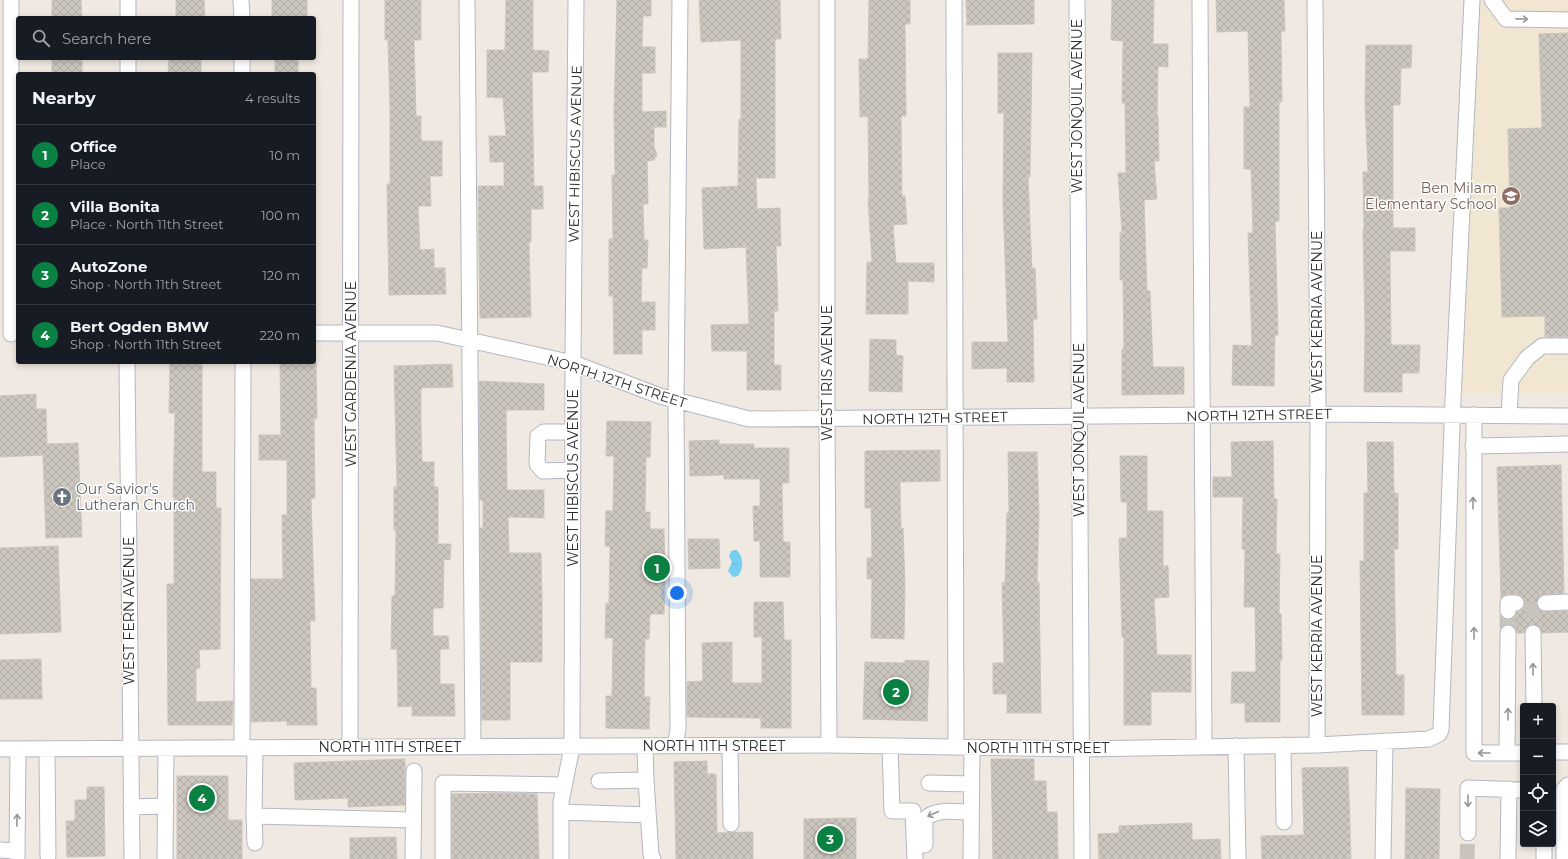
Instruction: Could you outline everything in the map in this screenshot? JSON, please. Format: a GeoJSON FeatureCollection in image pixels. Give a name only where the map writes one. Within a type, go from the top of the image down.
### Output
{"type":"FeatureCollection","features":[{"type":"Feature","properties":{"kind":"street"},"geometry":{"type":"LineString","coordinates":[[10,334],[11,0]]}},
{"type":"Feature","properties":{"kind":"street"},"geometry":{"type":"LineString","coordinates":[[128,0],[128,16]]}},
{"type":"Feature","properties":{"kind":"street"},"geometry":{"type":"LineString","coordinates":[[242,0],[242,16]]}},
{"type":"Feature","properties":{"kind":"street","name":"WEST GARDENIA AVENUE"},"geometry":{"type":"LineString","coordinates":[[350,747],[352,332],[351,0]]}},
{"type":"Feature","properties":{"kind":"street"},"geometry":{"type":"LineString","coordinates":[[467,0],[473,747]]}},
{"type":"Feature","properties":{"kind":"street","name":"WEST HIBISCUS AVENUE"},"geometry":{"type":"LineString","coordinates":[[561,859],[561,802],[572,747],[572,432],[576,0]]}},
{"type":"Feature","properties":{"kind":"street"},"geometry":{"type":"LineString","coordinates":[[675,746],[678,729],[676,401],[680,0]]}},
{"type":"Feature","properties":{"kind":"street","name":"WEST IRIS AVENUE"},"geometry":{"type":"LineString","coordinates":[[827,0],[829,745]]}},
{"type":"Feature","properties":{"kind":"street"},"geometry":{"type":"LineString","coordinates":[[954,0],[956,747]]}},
{"type":"Feature","properties":{"kind":"street","name":"WEST JONQUIL AVENUE"},"geometry":{"type":"LineString","coordinates":[[1076,0],[1082,859]]}},
{"type":"Feature","properties":{"kind":"street"},"geometry":{"type":"LineString","coordinates":[[1200,0],[1204,747]]}},
{"type":"Feature","properties":{"kind":"street","name":"WEST KERRIA AVENUE"},"geometry":{"type":"LineString","coordinates":[[1315,0],[1318,414],[1317,744]]}},
{"type":"Feature","properties":{"kind":"street"},"geometry":{"type":"LineString","coordinates":[[1453,415],[1472,0]]}},
{"type":"Feature","properties":{"kind":"street"},"geometry":{"type":"LineString","coordinates":[[1492,0],[1506,19],[1568,20]]}},
{"type":"Feature","properties":{"kind":"street"},"geometry":{"type":"LineString","coordinates":[[128,60],[128,72]]}},
{"type":"Feature","properties":{"kind":"street"},"geometry":{"type":"LineString","coordinates":[[242,60],[242,72]]}},
{"type":"Feature","properties":{"kind":"street","name":"NORTH 12TH STREET"},"geometry":{"type":"LineString","coordinates":[[316,333],[437,333],[573,363],[660,396],[749,419],[1318,414],[1568,416]]}},
{"type":"Feature","properties":{"kind":"street"},"geometry":{"type":"LineString","coordinates":[[1508,415],[1511,380],[1527,358],[1542,346],[1568,346]]}},
{"type":"Feature","properties":{"kind":"street","name":"WEST FERN AVENUE"},"geometry":{"type":"LineString","coordinates":[[127,364],[132,859]]}},
{"type":"Feature","properties":{"kind":"street"},"geometry":{"type":"LineString","coordinates":[[243,364],[249,748],[255,843]]}},
{"type":"Feature","properties":{"kind":"street","name":"NORTH 11TH STREET"},"geometry":{"type":"LineString","coordinates":[[0,749],[47,750],[166,748],[829,745],[1081,749],[1283,745],[1429,739],[1439,734],[1441,730],[1453,415]]}},
{"type":"Feature","properties":{"kind":"street"},"geometry":{"type":"LineString","coordinates":[[1474,415],[1474,753],[1520,753]]}},
{"type":"Feature","properties":{"kind":"street"},"geometry":{"type":"LineString","coordinates":[[572,432],[544,432],[538,436],[537,464],[543,471],[573,470]]}},
{"type":"Feature","properties":{"kind":"street"},"geometry":{"type":"LineString","coordinates":[[1473,446],[1568,444]]}},
{"type":"Feature","properties":{"kind":"street"},"geometry":{"type":"LineString","coordinates":[[1545,603],[1568,602]]}},
{"type":"Feature","properties":{"kind":"street"},"geometry":{"type":"LineString","coordinates":[[1533,633],[1534,703]]}},
{"type":"Feature","properties":{"kind":"street"},"geometry":{"type":"LineString","coordinates":[[1507,753],[1508,634]]}},
{"type":"Feature","properties":{"kind":"street"},"geometry":{"type":"LineString","coordinates":[[1383,859],[1385,741]]}},
{"type":"Feature","properties":{"kind":"street"},"geometry":{"type":"LineString","coordinates":[[1283,745],[1284,822]]}},
{"type":"Feature","properties":{"kind":"street"},"geometry":{"type":"LineString","coordinates":[[730,746],[731,824]]}},
{"type":"Feature","properties":{"kind":"street"},"geometry":{"type":"LineString","coordinates":[[890,746],[892,810],[912,811],[915,859]]}},
{"type":"Feature","properties":{"kind":"street"},"geometry":{"type":"LineString","coordinates":[[1236,746],[1238,859]]}},
{"type":"Feature","properties":{"kind":"street"},"geometry":{"type":"LineString","coordinates":[[645,747],[648,815],[651,855],[653,859]]}},
{"type":"Feature","properties":{"kind":"street"},"geometry":{"type":"LineString","coordinates":[[971,859],[972,747]]}},
{"type":"Feature","properties":{"kind":"street"},"geometry":{"type":"LineString","coordinates":[[165,859],[166,748]]}},
{"type":"Feature","properties":{"kind":"street"},"geometry":{"type":"LineString","coordinates":[[0,850],[17,855],[18,749]]}},
{"type":"Feature","properties":{"kind":"street"},"geometry":{"type":"LineString","coordinates":[[47,750],[48,856]]}},
{"type":"Feature","properties":{"kind":"street"},"geometry":{"type":"LineString","coordinates":[[1556,752],[1568,752]]}},
{"type":"Feature","properties":{"kind":"street"},"geometry":{"type":"LineString","coordinates":[[413,859],[414,771]]}},
{"type":"Feature","properties":{"kind":"street"},"geometry":{"type":"LineString","coordinates":[[599,781],[646,780]]}},
{"type":"Feature","properties":{"kind":"street"},"geometry":{"type":"LineString","coordinates":[[442,859],[443,783],[564,785]]}},
{"type":"Feature","properties":{"kind":"street"},"geometry":{"type":"LineString","coordinates":[[929,783],[971,784]]}},
{"type":"Feature","properties":{"kind":"street"},"geometry":{"type":"LineString","coordinates":[[1564,859],[1564,789],[1568,784]]}},
{"type":"Feature","properties":{"kind":"street"},"geometry":{"type":"LineString","coordinates":[[1468,833],[1468,788],[1516,789],[1508,859]]}},
{"type":"Feature","properties":{"kind":"street"},"geometry":{"type":"LineString","coordinates":[[131,807],[166,806]]}},
{"type":"Feature","properties":{"kind":"street"},"geometry":{"type":"LineString","coordinates":[[561,812],[648,815]]}},
{"type":"Feature","properties":{"kind":"street"},"geometry":{"type":"LineString","coordinates":[[924,859],[925,819],[930,814],[939,812],[971,812]]}},
{"type":"Feature","properties":{"kind":"street"},"geometry":{"type":"LineString","coordinates":[[254,816],[413,820]]}},
{"type":"Feature","properties":{"kind":"street"},"geometry":{"type":"LineString","coordinates":[[1544,847],[1544,859]]}},
{"type":"Feature","properties":{"kind":"shaded area","name":"Ben Milam Elementary School"},"geometry":{"type":"Polygon","coordinates":[[[1463,0],[1568,0],[1568,393],[1445,393],[1463,0]]]}},
{"type":"Feature","properties":{"kind":"water"},"geometry":{"type":"Polygon","coordinates":[[[736,550],[741,555],[742,566],[738,576],[733,577],[728,571],[732,562],[729,556],[731,551],[736,550]]]}},
{"type":"Feature","properties":{"kind":"building"},"geometry":{"type":"Polygon","coordinates":[[[52,0],[81,0],[82,16],[52,16],[52,0]]]}},
{"type":"Feature","properties":{"kind":"building"},"geometry":{"type":"Polygon","coordinates":[[[176,0],[204,0],[205,16],[176,16],[176,0]]]}},
{"type":"Feature","properties":{"kind":"building"},"geometry":{"type":"Polygon","coordinates":[[[272,0],[307,0],[307,16],[272,16],[272,0]]]}},
{"type":"Feature","properties":{"kind":"building"},"geometry":{"type":"Polygon","coordinates":[[[385,0],[421,0],[421,40],[414,40],[416,116],[421,116],[421,141],[442,141],[442,176],[430,176],[431,206],[418,206],[420,250],[434,249],[434,268],[445,268],[446,294],[389,295],[387,184],[390,184],[390,109],[388,40],[385,40],[385,0]]]}},
{"type":"Feature","properties":{"kind":"building"},"geometry":{"type":"Polygon","coordinates":[[[506,0],[533,0],[533,50],[549,51],[548,72],[532,72],[534,186],[543,186],[543,209],[531,209],[531,242],[529,242],[531,317],[480,318],[478,186],[504,186],[504,162],[490,162],[489,136],[506,136],[503,98],[487,97],[487,50],[505,50],[506,0]]]}},
{"type":"Feature","properties":{"kind":"building"},"geometry":{"type":"Polygon","coordinates":[[[617,0],[651,0],[651,16],[643,16],[642,47],[655,47],[655,73],[642,73],[642,112],[666,111],[666,127],[654,127],[654,147],[657,155],[654,160],[647,161],[648,204],[643,204],[644,240],[648,240],[647,268],[642,268],[641,302],[655,302],[655,330],[642,330],[642,354],[614,354],[613,296],[609,296],[609,239],[613,239],[612,175],[615,175],[614,112],[617,0]]]}},
{"type":"Feature","properties":{"kind":"building"},"geometry":{"type":"Polygon","coordinates":[[[699,0],[780,0],[781,39],[775,39],[775,178],[756,178],[757,209],[780,208],[781,246],[776,246],[778,311],[774,311],[774,365],[781,365],[781,390],[747,390],[747,351],[712,351],[711,325],[749,324],[746,247],[704,249],[702,188],[738,186],[739,119],[741,119],[741,40],[701,42],[699,0]]]}},
{"type":"Feature","properties":{"kind":"building"},"geometry":{"type":"Polygon","coordinates":[[[869,0],[910,0],[910,24],[905,24],[906,116],[901,116],[902,196],[905,196],[907,224],[893,225],[896,263],[934,263],[934,282],[908,281],[908,314],[866,314],[867,262],[872,262],[868,199],[868,116],[860,117],[859,59],[868,59],[869,0]]]}},
{"type":"Feature","properties":{"kind":"building"},"geometry":{"type":"Polygon","coordinates":[[[966,0],[1034,0],[1034,24],[967,25],[966,0]]]}},
{"type":"Feature","properties":{"kind":"building"},"geometry":{"type":"Polygon","coordinates":[[[1112,0],[1154,0],[1153,44],[1168,44],[1168,67],[1158,66],[1157,116],[1159,161],[1154,161],[1157,199],[1144,200],[1147,291],[1150,291],[1153,367],[1184,367],[1184,394],[1122,395],[1122,349],[1124,349],[1123,280],[1120,280],[1120,233],[1122,233],[1118,173],[1126,173],[1125,103],[1122,103],[1123,41],[1111,40],[1112,0]]]}},
{"type":"Feature","properties":{"kind":"building"},"geometry":{"type":"Polygon","coordinates":[[[1216,0],[1284,0],[1285,31],[1281,31],[1282,102],[1279,102],[1279,221],[1275,221],[1278,335],[1275,335],[1274,386],[1232,385],[1233,345],[1252,346],[1248,233],[1253,233],[1251,169],[1244,169],[1244,107],[1250,107],[1248,31],[1217,32],[1216,0]]]}},
{"type":"Feature","properties":{"kind":"building"},"geometry":{"type":"Polygon","coordinates":[[[1568,33],[1568,337],[1545,337],[1545,316],[1502,317],[1499,208],[1510,208],[1508,129],[1542,128],[1539,34],[1568,33]]]}},
{"type":"Feature","properties":{"kind":"building"},"geometry":{"type":"Polygon","coordinates":[[[1366,45],[1412,45],[1411,68],[1401,68],[1400,105],[1393,105],[1393,228],[1415,228],[1415,251],[1390,251],[1391,345],[1420,345],[1419,373],[1402,373],[1402,392],[1364,392],[1365,329],[1363,172],[1368,172],[1365,104],[1366,45]]]}},
{"type":"Feature","properties":{"kind":"building"},"geometry":{"type":"Polygon","coordinates":[[[998,53],[1032,53],[1030,177],[1028,177],[1032,269],[1035,268],[1037,319],[1033,319],[1034,382],[1007,382],[1007,368],[972,369],[972,342],[1008,342],[1003,202],[1004,113],[998,113],[998,53]]]}},
{"type":"Feature","properties":{"kind":"building"},"geometry":{"type":"Polygon","coordinates":[[[52,60],[82,60],[82,72],[52,72],[52,60]]]}},
{"type":"Feature","properties":{"kind":"building"},"geometry":{"type":"Polygon","coordinates":[[[169,60],[201,60],[201,72],[168,72],[169,60]]]}},
{"type":"Feature","properties":{"kind":"building"},"geometry":{"type":"Polygon","coordinates":[[[275,60],[298,60],[298,72],[275,72],[275,60]]]}},
{"type":"Feature","properties":{"kind":"building"},"geometry":{"type":"Polygon","coordinates":[[[870,339],[896,340],[896,355],[903,356],[902,392],[869,391],[870,339]]]}},
{"type":"Feature","properties":{"kind":"building"},"geometry":{"type":"Polygon","coordinates":[[[316,362],[317,418],[314,419],[315,498],[311,498],[315,621],[310,621],[311,688],[316,688],[317,725],[287,725],[287,721],[251,722],[251,579],[283,579],[282,515],[287,515],[287,460],[259,460],[259,435],[281,435],[280,364],[316,364],[316,362]]]}},
{"type":"Feature","properties":{"kind":"building"},"geometry":{"type":"Polygon","coordinates":[[[170,364],[202,364],[202,472],[216,472],[216,508],[221,508],[220,649],[199,650],[200,668],[196,668],[196,702],[233,701],[232,725],[168,725],[167,584],[174,584],[173,497],[175,413],[169,413],[170,364]]]}},
{"type":"Feature","properties":{"kind":"building"},"geometry":{"type":"Polygon","coordinates":[[[452,364],[453,387],[421,388],[421,424],[422,462],[434,462],[434,487],[438,487],[438,544],[451,544],[450,560],[444,559],[443,608],[433,608],[433,636],[448,636],[449,649],[440,649],[440,684],[454,684],[455,716],[412,716],[412,706],[398,707],[397,649],[391,649],[392,596],[395,596],[396,530],[394,530],[394,487],[397,487],[394,366],[452,364]]]}},
{"type":"Feature","properties":{"kind":"building"},"geometry":{"type":"Polygon","coordinates":[[[479,381],[544,384],[544,410],[506,410],[507,490],[544,490],[544,518],[508,517],[509,553],[541,553],[542,599],[542,662],[510,662],[510,720],[482,720],[480,528],[483,528],[483,500],[480,500],[479,381]]]}},
{"type":"Feature","properties":{"kind":"building"},"geometry":{"type":"Polygon","coordinates":[[[36,394],[36,409],[46,409],[47,444],[78,443],[82,537],[46,538],[43,455],[0,457],[0,396],[36,394]]]}},
{"type":"Feature","properties":{"kind":"building"},"geometry":{"type":"Polygon","coordinates":[[[607,421],[651,422],[650,457],[646,457],[645,512],[650,512],[650,529],[664,529],[665,582],[664,614],[650,614],[649,639],[645,639],[644,697],[650,697],[649,729],[606,728],[606,696],[612,696],[613,638],[605,638],[606,603],[609,603],[610,546],[605,546],[606,511],[613,511],[614,456],[606,456],[607,421]]]}},
{"type":"Feature","properties":{"kind":"building"},"geometry":{"type":"Polygon","coordinates":[[[719,440],[719,444],[754,444],[754,448],[789,448],[789,483],[782,483],[783,542],[790,542],[790,577],[760,577],[760,541],[754,541],[753,506],[760,506],[760,479],[724,479],[724,475],[690,476],[689,441],[719,440]]]}},
{"type":"Feature","properties":{"kind":"building"},"geometry":{"type":"Polygon","coordinates":[[[1273,441],[1274,499],[1277,499],[1276,554],[1280,554],[1279,614],[1281,614],[1282,660],[1280,660],[1280,722],[1245,722],[1245,703],[1231,703],[1232,672],[1256,672],[1255,607],[1244,607],[1245,549],[1242,549],[1243,497],[1213,497],[1213,477],[1232,477],[1231,442],[1273,441]]]}},
{"type":"Feature","properties":{"kind":"building"},"geometry":{"type":"Polygon","coordinates":[[[1367,442],[1393,442],[1394,493],[1398,493],[1398,549],[1394,549],[1396,675],[1404,675],[1404,715],[1362,715],[1360,561],[1364,561],[1364,493],[1368,493],[1367,442]]]}},
{"type":"Feature","properties":{"kind":"building"},"geometry":{"type":"Polygon","coordinates":[[[940,450],[940,481],[900,482],[901,528],[903,528],[905,586],[904,639],[871,638],[872,579],[867,579],[867,558],[872,558],[871,508],[865,508],[865,451],[940,450]]]}},
{"type":"Feature","properties":{"kind":"building"},"geometry":{"type":"Polygon","coordinates":[[[1008,452],[1037,452],[1039,514],[1037,583],[1039,582],[1041,713],[1007,713],[1007,694],[993,694],[993,663],[1004,663],[1002,583],[1005,583],[1007,513],[1009,513],[1008,452]]]}},
{"type":"Feature","properties":{"kind":"building"},"geometry":{"type":"Polygon","coordinates":[[[1120,456],[1147,456],[1147,511],[1163,511],[1163,566],[1168,566],[1169,597],[1154,598],[1157,655],[1191,655],[1191,692],[1151,692],[1151,725],[1124,725],[1124,637],[1122,637],[1119,538],[1127,538],[1127,502],[1121,502],[1120,456]]]}},
{"type":"Feature","properties":{"kind":"building"},"geometry":{"type":"Polygon","coordinates":[[[1561,465],[1564,593],[1541,595],[1536,603],[1541,611],[1568,611],[1568,632],[1542,633],[1540,628],[1533,624],[1528,626],[1524,633],[1517,633],[1516,628],[1508,624],[1500,628],[1500,615],[1504,619],[1512,619],[1517,612],[1524,608],[1525,603],[1524,598],[1516,594],[1508,594],[1501,598],[1497,467],[1561,465]]]}},
{"type":"Feature","properties":{"kind":"building"},"geometry":{"type":"Polygon","coordinates":[[[688,539],[719,539],[720,568],[689,569],[688,539]]]}},
{"type":"Feature","properties":{"kind":"building"},"geometry":{"type":"Polygon","coordinates":[[[58,546],[61,632],[0,634],[0,548],[58,546]]]}},
{"type":"Feature","properties":{"kind":"building"},"geometry":{"type":"Polygon","coordinates":[[[754,602],[783,602],[784,640],[791,640],[791,728],[761,728],[761,718],[687,717],[687,682],[703,681],[702,643],[732,642],[732,683],[762,683],[762,637],[754,637],[754,602]]]}},
{"type":"Feature","properties":{"kind":"building"},"geometry":{"type":"Polygon","coordinates":[[[41,659],[42,699],[0,699],[0,660],[41,659]]]}},
{"type":"Feature","properties":{"kind":"building"},"geometry":{"type":"Polygon","coordinates":[[[905,660],[929,661],[927,721],[863,719],[865,662],[905,663],[905,660]]]}},
{"type":"Feature","properties":{"kind":"building"},"geometry":{"type":"Polygon","coordinates":[[[405,759],[405,805],[348,807],[348,798],[295,800],[294,763],[405,759]]]}},
{"type":"Feature","properties":{"kind":"building"},"geometry":{"type":"Polygon","coordinates":[[[991,759],[1034,759],[1034,781],[1046,781],[1047,812],[1057,812],[1058,859],[993,859],[991,759]]]}},
{"type":"Feature","properties":{"kind":"building"},"geometry":{"type":"Polygon","coordinates":[[[707,761],[707,774],[716,774],[717,833],[753,832],[753,859],[676,859],[674,762],[707,761]]]}},
{"type":"Feature","properties":{"kind":"building"},"geometry":{"type":"Polygon","coordinates":[[[1348,767],[1351,859],[1262,859],[1261,836],[1304,835],[1302,768],[1348,767]]]}},
{"type":"Feature","properties":{"kind":"building"},"geometry":{"type":"Polygon","coordinates":[[[177,776],[228,776],[228,820],[242,820],[242,859],[177,859],[177,776]]]}},
{"type":"Feature","properties":{"kind":"building"},"geometry":{"type":"Polygon","coordinates":[[[87,787],[104,787],[105,856],[67,857],[66,821],[75,821],[75,800],[87,800],[87,787]]]}},
{"type":"Feature","properties":{"kind":"building"},"geometry":{"type":"Polygon","coordinates":[[[1406,788],[1440,789],[1439,859],[1405,859],[1406,788]]]}},
{"type":"Feature","properties":{"kind":"building"},"geometry":{"type":"Polygon","coordinates":[[[452,794],[537,794],[539,859],[452,859],[452,794]]]}},
{"type":"Feature","properties":{"kind":"building"},"geometry":{"type":"Polygon","coordinates":[[[856,818],[856,859],[804,859],[804,819],[856,818]]]}},
{"type":"Feature","properties":{"kind":"building"},"geometry":{"type":"Polygon","coordinates":[[[1192,823],[1192,840],[1220,839],[1221,859],[1099,859],[1098,834],[1119,833],[1119,826],[1192,823]]]}},
{"type":"Feature","properties":{"kind":"building"},"geometry":{"type":"Polygon","coordinates":[[[396,837],[397,859],[350,859],[350,838],[396,837]]]}},
{"type":"Feature","properties":{"kind":"tunnel"},"geometry":{"type":"LineString","coordinates":[[1532,603],[1533,633]]}},
{"type":"Feature","properties":{"kind":"tunnel"},"geometry":{"type":"LineString","coordinates":[[1508,611],[1508,633]]}},
{"type":"Feature","properties":{"kind":"tunnel"},"geometry":{"type":"LineString","coordinates":[[1467,859],[1468,833]]}},
{"type":"Feature","properties":{"kind":"place","name":"Ben Milam Elementary School"},"geometry":{"type":"Point","coordinates":[1511,196]}},
{"type":"Feature","properties":{"kind":"place","name":"Our Savior's Lutheran Church"},"geometry":{"type":"Point","coordinates":[62,497]}},
{"type":"Feature","properties":{"kind":"place","name":"Office"},"geometry":{"type":"Point","coordinates":[657,568]}},
{"type":"Feature","properties":{"kind":"place","name":"Villa Bonita"},"geometry":{"type":"Point","coordinates":[896,692]}},
{"type":"Feature","properties":{"kind":"place","name":"Bert Ogden BMW"},"geometry":{"type":"Point","coordinates":[202,798]}},
{"type":"Feature","properties":{"kind":"place","name":"AutoZone"},"geometry":{"type":"Point","coordinates":[830,839]}}]}
